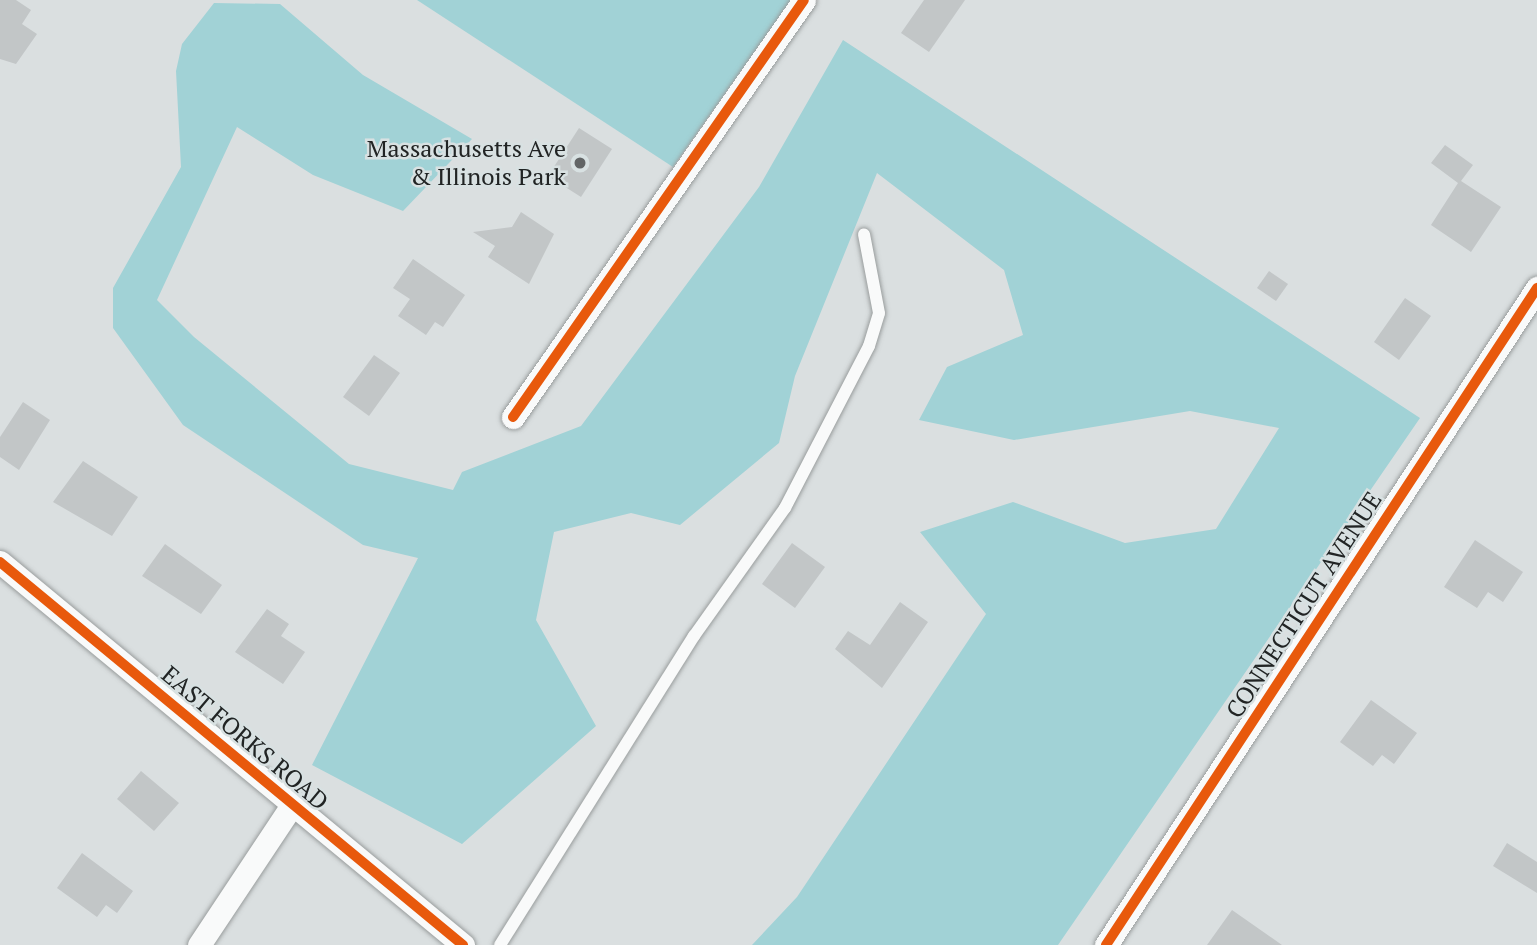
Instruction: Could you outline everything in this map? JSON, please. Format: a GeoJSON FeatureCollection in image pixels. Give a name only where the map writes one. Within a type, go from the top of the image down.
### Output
{"type":"FeatureCollection","features":[{"type":"Feature","properties":{"kind":"street"},"geometry":{"type":"LineString","coordinates":[[513,417],[804,0]]}},
{"type":"Feature","properties":{"kind":"street","name":"CONNECTICUT AVENUE"},"geometry":{"type":"LineString","coordinates":[[1106,945],[1537,288]]}},
{"type":"Feature","properties":{"kind":"street","name":"EAST FORKS ROAD"},"geometry":{"type":"LineString","coordinates":[[0,562],[463,945]]}},
{"type":"Feature","properties":{"kind":"street"},"geometry":{"type":"LineString","coordinates":[[200,945],[292,805]]}},
{"type":"Feature","properties":{"kind":"lane"},"geometry":{"type":"LineString","coordinates":[[500,945],[694,636],[785,508],[869,346],[879,313],[864,234]]}},
{"type":"Feature","properties":{"kind":"shaded area"},"geometry":{"type":"Polygon","coordinates":[[[417,0],[791,0],[673,167],[417,0]]]}},
{"type":"Feature","properties":{"kind":"shaded area"},"geometry":{"type":"Polygon","coordinates":[[[214,3],[280,4],[363,75],[472,139],[403,211],[313,175],[237,127],[157,300],[194,337],[349,464],[453,490],[462,472],[581,426],[759,187],[843,40],[1420,418],[1058,945],[752,945],[797,897],[986,614],[920,532],[1013,502],[1125,543],[1216,529],[1279,428],[1190,411],[1014,440],[919,420],[947,367],[1023,335],[1004,270],[877,173],[795,376],[779,443],[680,525],[631,513],[554,532],[536,620],[596,726],[462,844],[312,765],[418,558],[363,545],[183,425],[113,328],[113,288],[181,167],[176,71],[182,44],[214,3]]]}},
{"type":"Feature","properties":{"kind":"building"},"geometry":{"type":"Polygon","coordinates":[[[0,0],[16,0],[31,10],[22,24],[37,34],[16,64],[0,59],[0,0]]]}},
{"type":"Feature","properties":{"kind":"building"},"geometry":{"type":"Polygon","coordinates":[[[924,0],[965,0],[929,52],[901,33],[924,0]]]}},
{"type":"Feature","properties":{"kind":"building","name":"Massachusetts Ave & Illinois Park"},"geometry":{"type":"Polygon","coordinates":[[[579,128],[612,149],[581,197],[548,176],[579,128]]]}},
{"type":"Feature","properties":{"kind":"building"},"geometry":{"type":"Polygon","coordinates":[[[1445,145],[1473,165],[1461,181],[1501,207],[1471,252],[1431,225],[1458,183],[1431,163],[1445,145]]]}},
{"type":"Feature","properties":{"kind":"building"},"geometry":{"type":"Polygon","coordinates":[[[521,212],[554,234],[529,284],[488,257],[495,246],[473,232],[512,227],[521,212]]]}},
{"type":"Feature","properties":{"kind":"building"},"geometry":{"type":"Polygon","coordinates":[[[413,259],[465,295],[443,327],[435,322],[426,335],[398,316],[410,299],[393,288],[413,259]]]}},
{"type":"Feature","properties":{"kind":"building"},"geometry":{"type":"Polygon","coordinates":[[[1269,271],[1288,284],[1276,301],[1257,288],[1269,271]]]}},
{"type":"Feature","properties":{"kind":"building"},"geometry":{"type":"Polygon","coordinates":[[[1405,298],[1431,316],[1399,360],[1374,342],[1405,298]]]}},
{"type":"Feature","properties":{"kind":"building"},"geometry":{"type":"Polygon","coordinates":[[[374,355],[400,373],[369,416],[343,397],[374,355]]]}},
{"type":"Feature","properties":{"kind":"building"},"geometry":{"type":"Polygon","coordinates":[[[23,402],[50,420],[19,470],[0,457],[0,437],[23,402]]]}},
{"type":"Feature","properties":{"kind":"building"},"geometry":{"type":"Polygon","coordinates":[[[83,461],[138,497],[112,536],[53,502],[83,461]]]}},
{"type":"Feature","properties":{"kind":"building"},"geometry":{"type":"Polygon","coordinates":[[[1475,540],[1523,572],[1503,602],[1488,592],[1477,608],[1444,587],[1475,540]]]}},
{"type":"Feature","properties":{"kind":"building"},"geometry":{"type":"Polygon","coordinates":[[[792,543],[825,567],[795,608],[762,584],[792,543]]]}},
{"type":"Feature","properties":{"kind":"building"},"geometry":{"type":"Polygon","coordinates":[[[165,544],[222,585],[201,614],[142,576],[165,544]]]}},
{"type":"Feature","properties":{"kind":"building"},"geometry":{"type":"Polygon","coordinates":[[[900,602],[928,622],[882,688],[835,649],[848,631],[870,645],[900,602]]]}},
{"type":"Feature","properties":{"kind":"building"},"geometry":{"type":"Polygon","coordinates":[[[267,609],[289,624],[281,636],[305,652],[283,684],[235,652],[267,609]]]}},
{"type":"Feature","properties":{"kind":"building"},"geometry":{"type":"Polygon","coordinates":[[[1371,700],[1417,733],[1394,764],[1382,755],[1373,766],[1340,742],[1371,700]]]}},
{"type":"Feature","properties":{"kind":"building"},"geometry":{"type":"Polygon","coordinates":[[[141,771],[179,803],[154,831],[117,799],[141,771]]]}},
{"type":"Feature","properties":{"kind":"building"},"geometry":{"type":"Polygon","coordinates":[[[1507,843],[1537,862],[1537,893],[1493,866],[1507,843]]]}},
{"type":"Feature","properties":{"kind":"building"},"geometry":{"type":"Polygon","coordinates":[[[82,853],[133,891],[117,913],[106,905],[97,917],[57,888],[82,853]]]}},
{"type":"Feature","properties":{"kind":"building"},"geometry":{"type":"Polygon","coordinates":[[[1232,910],[1282,945],[1207,945],[1232,910]]]}},
{"type":"Feature","properties":{"kind":"cycle path"},"geometry":{"type":"LineString","coordinates":[[513,417],[804,0]]}},
{"type":"Feature","properties":{"kind":"cycle path"},"geometry":{"type":"LineString","coordinates":[[1106,945],[1537,288]]}},
{"type":"Feature","properties":{"kind":"cycle path"},"geometry":{"type":"LineString","coordinates":[[0,562],[463,945]]}},
{"type":"Feature","properties":{"kind":"place","name":"Massachusetts Ave & Illinois Park"},"geometry":{"type":"Point","coordinates":[580,163]}}]}
